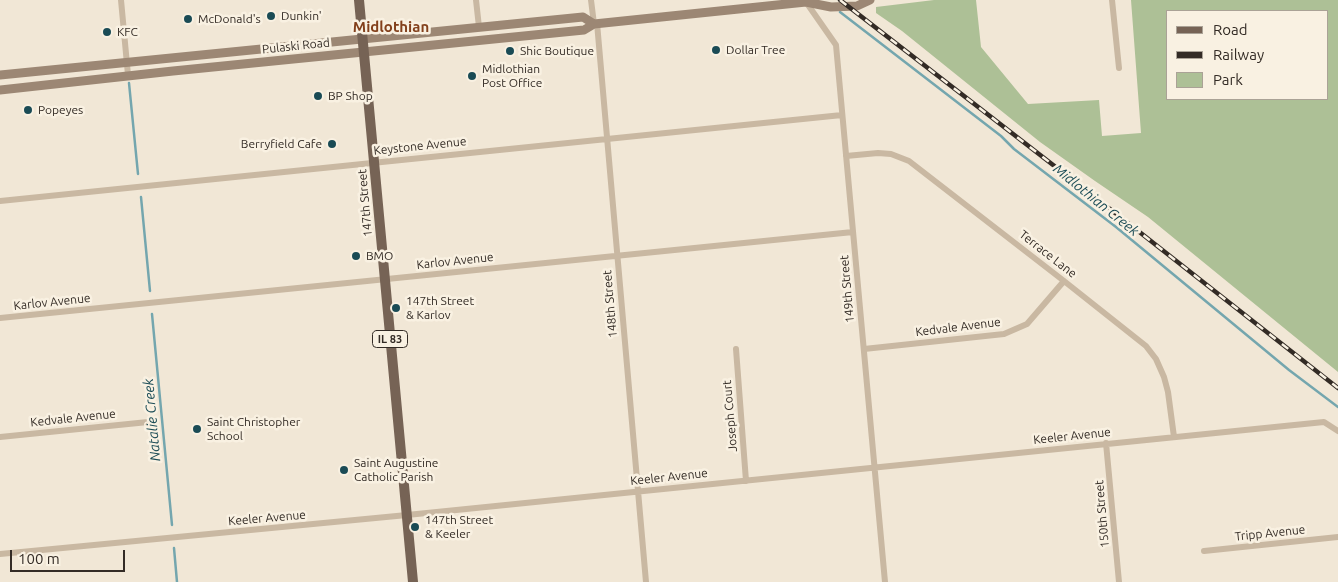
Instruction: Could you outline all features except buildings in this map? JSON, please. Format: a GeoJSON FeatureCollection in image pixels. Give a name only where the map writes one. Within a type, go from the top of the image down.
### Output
{"type":"FeatureCollection","features":[{"type":"Feature","properties":{"kind":"main road","name":"147th Street"},"geometry":{"type":"LineString","coordinates":[[359,0],[413,582]]}},
{"type":"Feature","properties":{"kind":"main road","name":"Pulaski Road"},"geometry":{"type":"LineString","coordinates":[[0,90],[128,75],[584,30],[595,23],[809,1],[831,7],[857,6],[870,0]]}},
{"type":"Feature","properties":{"kind":"main road","name":"Pulaski Road"},"geometry":{"type":"LineString","coordinates":[[0,75],[583,17],[595,23]]}},
{"type":"Feature","properties":{"kind":"street"},"geometry":{"type":"LineString","coordinates":[[121,0],[128,75]]}},
{"type":"Feature","properties":{"kind":"street"},"geometry":{"type":"LineString","coordinates":[[476,0],[479,27]]}},
{"type":"Feature","properties":{"kind":"street","name":"148th Street"},"geometry":{"type":"LineString","coordinates":[[591,0],[607,139],[646,582]]}},
{"type":"Feature","properties":{"kind":"street"},"geometry":{"type":"LineString","coordinates":[[1112,0],[1120,68]]}},
{"type":"Feature","properties":{"kind":"street","name":"149th Street"},"geometry":{"type":"LineString","coordinates":[[809,1],[836,45],[885,582]]}},
{"type":"Feature","properties":{"kind":"street","name":"Keystone Avenue"},"geometry":{"type":"LineString","coordinates":[[0,201],[842,115]]}},
{"type":"Feature","properties":{"kind":"street","name":"Terrace Lane"},"geometry":{"type":"LineString","coordinates":[[846,156],[878,153],[890,154],[909,161],[1146,346],[1156,359],[1164,377],[1174,437]]}},
{"type":"Feature","properties":{"kind":"street","name":"Karlov Avenue"},"geometry":{"type":"LineString","coordinates":[[0,318],[853,232]]}},
{"type":"Feature","properties":{"kind":"street","name":"Kedvale Avenue"},"geometry":{"type":"LineString","coordinates":[[864,349],[1004,334],[1027,324],[1064,281]]}},
{"type":"Feature","properties":{"kind":"street","name":"Joseph Court"},"geometry":{"type":"LineString","coordinates":[[736,349],[746,481]]}},
{"type":"Feature","properties":{"kind":"street","name":"Kedvale Avenue"},"geometry":{"type":"LineString","coordinates":[[0,437],[148,422]]}},
{"type":"Feature","properties":{"kind":"street","name":"Keeler Avenue"},"geometry":{"type":"LineString","coordinates":[[0,554],[406,516],[1324,422],[1338,431]]}},
{"type":"Feature","properties":{"kind":"street","name":"150th Street"},"geometry":{"type":"LineString","coordinates":[[1106,443],[1119,582]]}},
{"type":"Feature","properties":{"kind":"street","name":"Tripp Avenue"},"geometry":{"type":"LineString","coordinates":[[1204,551],[1338,537]]}},
{"type":"Feature","properties":{"kind":"green space"},"geometry":{"type":"Polygon","coordinates":[[[934,0],[976,0],[981,47],[1028,104],[1099,100],[1102,136],[1141,133],[1131,0],[1338,0],[1338,372],[1148,217],[1040,142],[902,31],[876,13],[876,7],[934,0]]]}},
{"type":"Feature","properties":{"kind":"waterway","name":"Midlothian Creek"},"geometry":{"type":"LineString","coordinates":[[840,12],[1116,227],[1289,370],[1338,407]]}},
{"type":"Feature","properties":{"kind":"waterway","name":"Natalie Creek"},"geometry":{"type":"LineString","coordinates":[[129,83],[138,174]]}},
{"type":"Feature","properties":{"kind":"waterway","name":"Natalie Creek"},"geometry":{"type":"LineString","coordinates":[[141,197],[150,291]]}},
{"type":"Feature","properties":{"kind":"waterway","name":"Natalie Creek"},"geometry":{"type":"LineString","coordinates":[[152,314],[172,525]]}},
{"type":"Feature","properties":{"kind":"waterway","name":"Natalie Creek"},"geometry":{"type":"LineString","coordinates":[[174,548],[177,582]]}},
{"type":"Feature","properties":{"kind":"railway"},"geometry":{"type":"LineString","coordinates":[[840,0],[1338,388]]}},
{"type":"Feature","properties":{"kind":"place","name":"Dunkin'"},"geometry":{"type":"Point","coordinates":[271,16]}},
{"type":"Feature","properties":{"kind":"place","name":"McDonald's"},"geometry":{"type":"Point","coordinates":[188,19]}},
{"type":"Feature","properties":{"kind":"place","name":"KFC"},"geometry":{"type":"Point","coordinates":[107,32]}},
{"type":"Feature","properties":{"kind":"place","name":"Dollar Tree"},"geometry":{"type":"Point","coordinates":[716,50]}},
{"type":"Feature","properties":{"kind":"place","name":"Shic Boutique"},"geometry":{"type":"Point","coordinates":[510,51]}},
{"type":"Feature","properties":{"kind":"place","name":"Midlothian Post Office"},"geometry":{"type":"Point","coordinates":[472,76]}},
{"type":"Feature","properties":{"kind":"place","name":"BP Shop"},"geometry":{"type":"Point","coordinates":[318,96]}},
{"type":"Feature","properties":{"kind":"place","name":"Popeyes"},"geometry":{"type":"Point","coordinates":[28,110]}},
{"type":"Feature","properties":{"kind":"place","name":"Berryfield Cafe"},"geometry":{"type":"Point","coordinates":[332,144]}},
{"type":"Feature","properties":{"kind":"place","name":"BMO"},"geometry":{"type":"Point","coordinates":[356,256]}},
{"type":"Feature","properties":{"kind":"place","name":"147th Street & Karlov"},"geometry":{"type":"Point","coordinates":[396,308]}},
{"type":"Feature","properties":{"kind":"place","name":"Saint Christopher School"},"geometry":{"type":"Point","coordinates":[197,429]}},
{"type":"Feature","properties":{"kind":"place","name":"Saint Augustine Catholic Parish"},"geometry":{"type":"Point","coordinates":[344,470]}},
{"type":"Feature","properties":{"kind":"place","name":"147th Street & Keeler"},"geometry":{"type":"Point","coordinates":[415,527]}},
{"type":"Feature","properties":{"kind":"district","name":"Midlothian"},"geometry":{"type":"Point","coordinates":[391,27]}}]}
